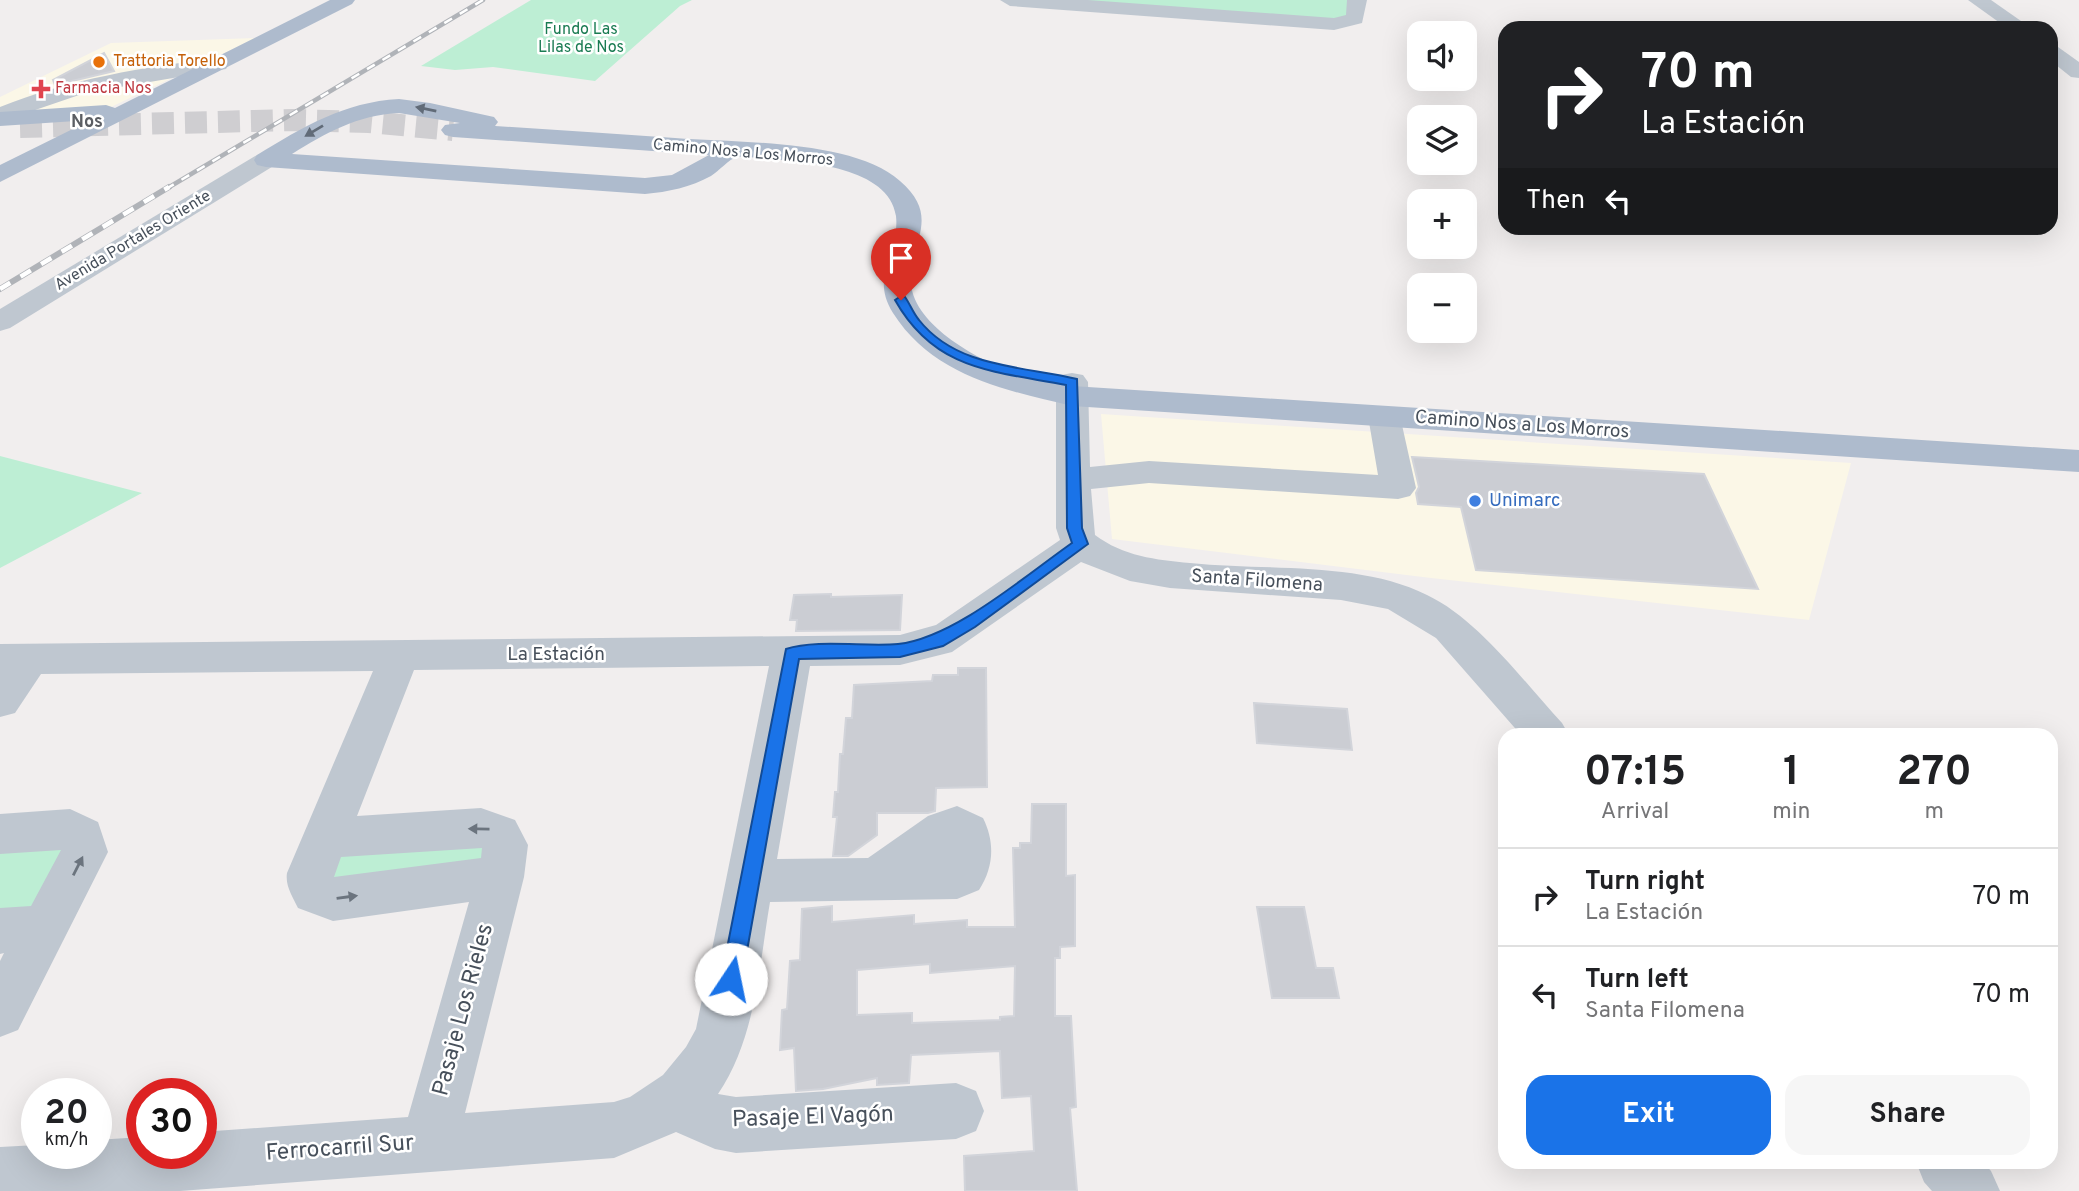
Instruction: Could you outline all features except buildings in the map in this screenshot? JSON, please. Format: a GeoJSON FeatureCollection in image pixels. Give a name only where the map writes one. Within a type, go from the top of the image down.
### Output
{"type":"FeatureCollection","features":[{"type":"Feature","properties":{"kind":"main road"},"geometry":{"type":"LineString","coordinates":[[0,175],[345,0]]}},
{"type":"Feature","properties":{"kind":"main road"},"geometry":{"type":"LineString","coordinates":[[217,87],[232,72],[305,31],[324,10]]}},
{"type":"Feature","properties":{"kind":"main road"},"geometry":{"type":"LineString","coordinates":[[266,160],[339,116],[385,105],[423,108],[489,122],[721,138],[809,155]]}},
{"type":"Feature","properties":{"kind":"main road"},"geometry":{"type":"LineString","coordinates":[[5,122],[80,116],[133,107]]}},
{"type":"Feature","properties":{"kind":"main road","name":"Camino Nos a Los Morros"},"geometry":{"type":"LineString","coordinates":[[453,130],[809,155],[846,163],[875,174],[902,196],[906,205],[909,225],[896,274],[901,300],[913,321],[930,338],[1009,382],[1384,416],[2079,461]]}},
{"type":"Feature","properties":{"kind":"main road"},"geometry":{"type":"LineString","coordinates":[[266,160],[637,186],[688,179],[707,170],[730,150]]}},
{"type":"Feature","properties":{"kind":"main road","name":"Camino Nos a Los Morros"},"geometry":{"type":"LineString","coordinates":[[1072,389],[2079,443]]}},
{"type":"Feature","properties":{"kind":"street"},"geometry":{"type":"LineString","coordinates":[[1010,0],[1334,24],[1354,19],[1357,0]]}},
{"type":"Feature","properties":{"kind":"street"},"geometry":{"type":"LineString","coordinates":[[1978,0],[2010,21]]}},
{"type":"Feature","properties":{"kind":"street"},"geometry":{"type":"LineString","coordinates":[[2058,56],[2079,72]]}},
{"type":"Feature","properties":{"kind":"street"},"geometry":{"type":"LineString","coordinates":[[5,122],[32,101],[218,64]]}},
{"type":"Feature","properties":{"kind":"street"},"geometry":{"type":"LineString","coordinates":[[102,85],[133,107]]}},
{"type":"Feature","properties":{"kind":"street","name":"Avenida Portales Oriente"},"geometry":{"type":"LineString","coordinates":[[0,322],[266,160]]}},
{"type":"Feature","properties":{"kind":"street"},"geometry":{"type":"LineString","coordinates":[[1072,389],[1074,528],[1081,544]]}},
{"type":"Feature","properties":{"kind":"street"},"geometry":{"type":"LineString","coordinates":[[1074,480],[1149,472],[1398,488],[1384,416]]}},
{"type":"Feature","properties":{"kind":"street","name":"La Estación"},"geometry":{"type":"LineString","coordinates":[[15,658],[900,650],[937,641],[969,623],[1081,544]]}},
{"type":"Feature","properties":{"kind":"street","name":"Santa Filomena"},"geometry":{"type":"LineString","coordinates":[[1081,544],[1108,560],[1149,572],[1359,589],[1403,600],[1436,617],[1450,628],[1541,728]]}},
{"type":"Feature","properties":{"kind":"street","name":"Ferrocarril Sur"},"geometry":{"type":"LineString","coordinates":[[0,1176],[614,1130],[651,1116],[674,1103],[701,1075],[722,1029],[792,653]]}},
{"type":"Feature","properties":{"kind":"street"},"geometry":{"type":"LineString","coordinates":[[400,656],[310,881],[315,893],[333,899],[500,877]]}},
{"type":"Feature","properties":{"kind":"street"},"geometry":{"type":"LineString","coordinates":[[0,701],[15,658]]}},
{"type":"Feature","properties":{"kind":"street"},"geometry":{"type":"LineString","coordinates":[[0,834],[70,829],[82,836],[85,852],[23,929],[0,1012]]}},
{"type":"Feature","properties":{"kind":"street","name":"Pasaje Los Rieles"},"geometry":{"type":"LineString","coordinates":[[326,838],[493,830],[502,835],[507,847],[429,1143]]}},
{"type":"Feature","properties":{"kind":"street"},"geometry":{"type":"LineString","coordinates":[[750,881],[874,881]]}},
{"type":"Feature","properties":{"kind":"street","name":"Pasaje El Vagón"},"geometry":{"type":"LineString","coordinates":[[674,1103],[715,1121],[736,1125],[956,1111]]}},
{"type":"Feature","properties":{"kind":"street"},"geometry":{"type":"LineString","coordinates":[[1951,1169],[1971,1191]]}},
{"type":"Feature","properties":{"kind":"shaded area"},"geometry":{"type":"Polygon","coordinates":[[[256,38],[109,108],[0,115],[0,97],[111,43],[256,38]]]}},
{"type":"Feature","properties":{"kind":"shaded area","name":"Unimarc"},"geometry":{"type":"Polygon","coordinates":[[[1101,414],[1851,463],[1809,620],[1112,539],[1101,414]]]}},
{"type":"Feature","properties":{"kind":"green space","name":"Fundo Las Lilas de Nos"},"geometry":{"type":"Polygon","coordinates":[[[531,0],[692,0],[680,6],[595,81],[493,67],[455,70],[421,66],[531,0]]]}},
{"type":"Feature","properties":{"kind":"green space"},"geometry":{"type":"Polygon","coordinates":[[[1046,0],[1350,0],[1348,15],[1343,20],[1046,0]]]}},
{"type":"Feature","properties":{"kind":"green space"},"geometry":{"type":"Polygon","coordinates":[[[0,456],[142,493],[0,568],[0,456]]]}},
{"type":"Feature","properties":{"kind":"green space"},"geometry":{"type":"Polygon","coordinates":[[[486,844],[482,860],[340,889],[326,865],[333,856],[486,844]]]}},
{"type":"Feature","properties":{"kind":"green space"},"geometry":{"type":"Polygon","coordinates":[[[0,846],[69,846],[46,902],[0,921],[0,846]]]}},
{"type":"Feature","properties":{"kind":"tunnel"},"geometry":{"type":"LineString","coordinates":[[20,127],[293,120],[369,122],[453,130]]}},
{"type":"Feature","properties":{"kind":"railway"},"geometry":{"type":"LineString","coordinates":[[166,189],[483,0]]}},
{"type":"Feature","properties":{"kind":"railway"},"geometry":{"type":"LineString","coordinates":[[0,289],[169,187]]}},
{"type":"Feature","properties":{"kind":"place","name":"Trattoria Torello"},"geometry":{"type":"Point","coordinates":[99,62]}},
{"type":"Feature","properties":{"kind":"place","name":"Farmacia Nos"},"geometry":{"type":"Point","coordinates":[41,89]}},
{"type":"Feature","properties":{"kind":"place","name":"Unimarc"},"geometry":{"type":"Point","coordinates":[1475,501]}},
{"type":"Feature","properties":{"kind":"district","name":"Nos"},"geometry":{"type":"Point","coordinates":[87,122]}},
{"type":"Feature","properties":{"kind":"route"},"geometry":{"type":"LineString","coordinates":[[731,979],[792,653],[879,652],[917,648],[937,641],[969,623],[1081,544],[1074,528],[1072,382],[972,363],[942,347],[919,329],[901,300]]}}]}
